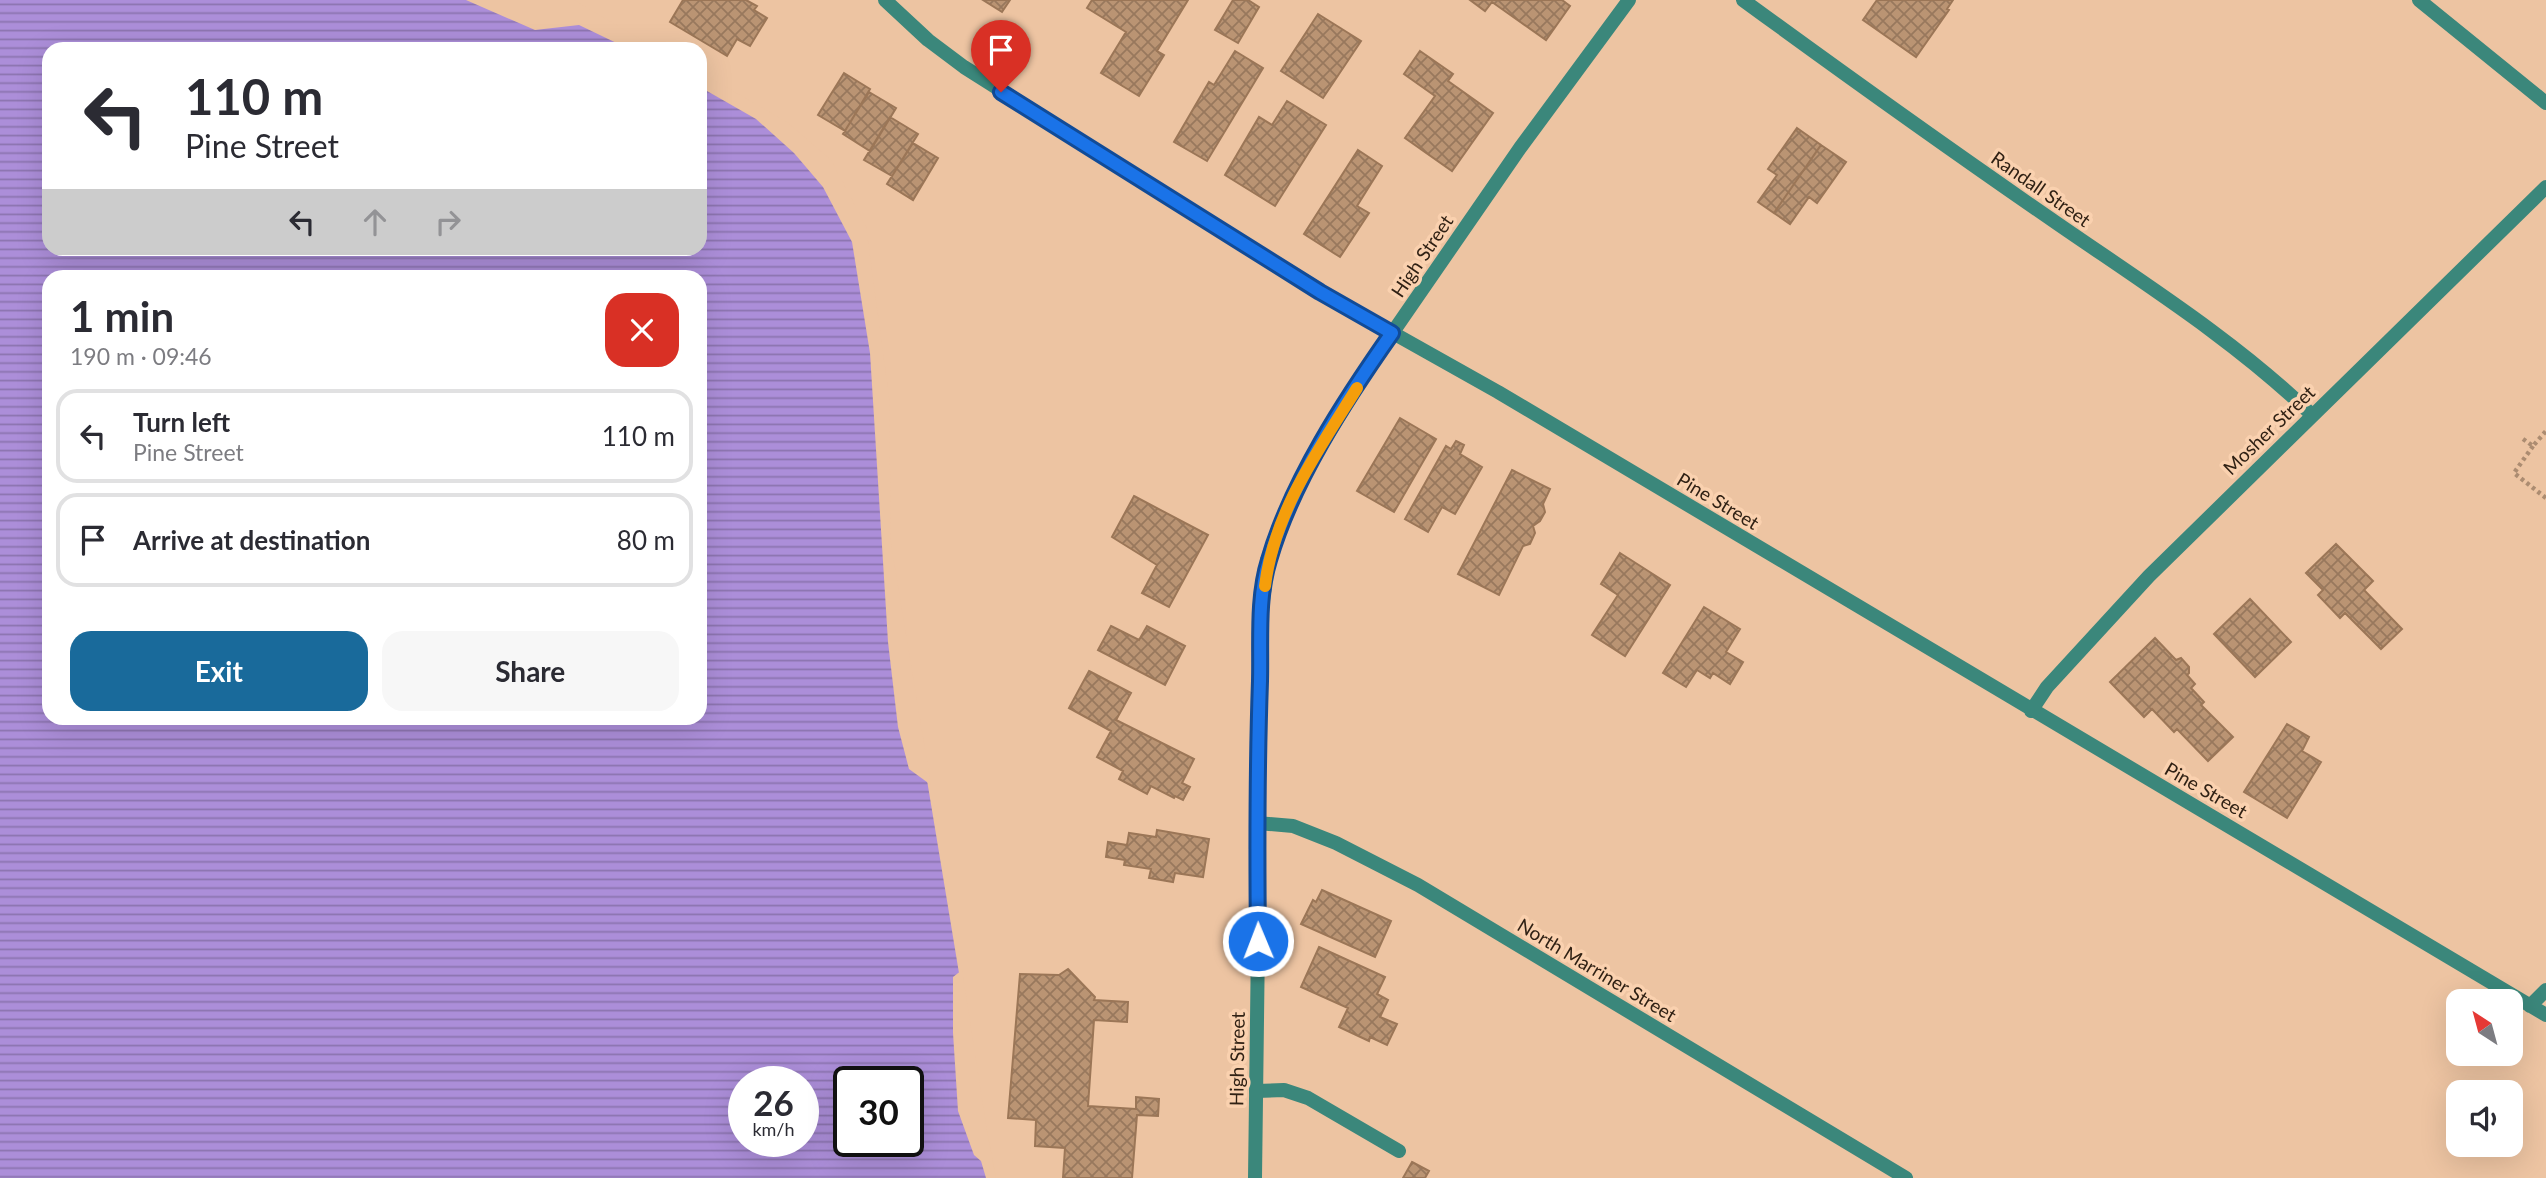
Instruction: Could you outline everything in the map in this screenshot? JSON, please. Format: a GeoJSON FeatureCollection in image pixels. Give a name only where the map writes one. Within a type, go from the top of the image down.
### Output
{"type":"FeatureCollection","features":[{"type":"Feature","properties":{"kind":"street","name":"Pine Street"},"geometry":{"type":"LineString","coordinates":[[885,0],[928,40],[995,88],[1320,292],[1522,407],[2546,1015]]}},
{"type":"Feature","properties":{"kind":"street","name":"High Street"},"geometry":{"type":"LineString","coordinates":[[1255,1178],[1257,822],[1262,608],[1268,562],[1289,506],[1310,463],[1392,333],[1520,148],[1629,0]]}},
{"type":"Feature","properties":{"kind":"street","name":"Randall Street"},"geometry":{"type":"LineString","coordinates":[[1743,0],[2155,292],[2286,390],[2312,415]]}},
{"type":"Feature","properties":{"kind":"street"},"geometry":{"type":"LineString","coordinates":[[2418,0],[2546,103]]}},
{"type":"Feature","properties":{"kind":"street","name":"Mosher Street"},"geometry":{"type":"LineString","coordinates":[[2031,711],[2047,687],[2149,576],[2546,187]]}},
{"type":"Feature","properties":{"kind":"street","name":"North Marriner Street"},"geometry":{"type":"LineString","coordinates":[[1257,822],[1293,826],[1336,843],[1418,885],[1906,1178]]}},
{"type":"Feature","properties":{"kind":"street"},"geometry":{"type":"LineString","coordinates":[[2530,1006],[2546,990]]}},
{"type":"Feature","properties":{"kind":"street"},"geometry":{"type":"LineString","coordinates":[[1256,1091],[1284,1090],[1308,1098],[1399,1151]]}},
{"type":"Feature","properties":{"kind":"path"},"geometry":{"type":"LineString","coordinates":[[2546,430],[2514,473],[2546,498]]}},
{"type":"Feature","properties":{"kind":"path"},"geometry":{"type":"LineString","coordinates":[[2523,439],[2533,446]]}},
{"type":"Feature","properties":{"kind":"shaded area"},"geometry":{"type":"Polygon","coordinates":[[[0,0],[565,0],[641,42],[42,42],[42,256],[707,256],[707,80],[785,124],[863,228],[888,545],[993,1178],[0,1178],[0,0]]]}},
{"type":"Feature","properties":{"kind":"pier"},"geometry":{"type":"Polygon","coordinates":[[[466,0],[574,0],[645,42],[614,42],[579,25],[535,30],[466,0]]]}},
{"type":"Feature","properties":{"kind":"pier"},"geometry":{"type":"Polygon","coordinates":[[[707,76],[787,122],[831,160],[866,226],[889,397],[891,544],[931,785],[909,769],[898,727],[888,642],[870,353],[852,242],[823,187],[794,153],[756,119],[707,91],[707,76]]]}},
{"type":"Feature","properties":{"kind":"pier"},"geometry":{"type":"Polygon","coordinates":[[[962,970],[996,1178],[986,1178],[981,1161],[974,1155],[958,1111],[953,977],[962,970]]]}},
{"type":"Feature","properties":{"kind":"building"},"geometry":{"type":"Polygon","coordinates":[[[683,0],[746,0],[757,6],[754,10],[767,18],[750,46],[737,39],[727,56],[670,22],[683,0]]]}},
{"type":"Feature","properties":{"kind":"building"},"geometry":{"type":"Polygon","coordinates":[[[983,0],[1010,0],[1002,12],[983,0]]]}},
{"type":"Feature","properties":{"kind":"building"},"geometry":{"type":"Polygon","coordinates":[[[1092,0],[1188,0],[1157,51],[1164,55],[1139,96],[1101,73],[1126,32],[1087,8],[1092,0]]]}},
{"type":"Feature","properties":{"kind":"building"},"geometry":{"type":"Polygon","coordinates":[[[1233,0],[1248,0],[1259,7],[1238,43],[1215,30],[1233,0]]]}},
{"type":"Feature","properties":{"kind":"building"},"geometry":{"type":"Polygon","coordinates":[[[1470,0],[1562,0],[1570,6],[1546,40],[1492,2],[1485,11],[1470,0]]]}},
{"type":"Feature","properties":{"kind":"building"},"geometry":{"type":"Polygon","coordinates":[[[1877,0],[1953,0],[1916,57],[1863,20],[1877,0]]]}},
{"type":"Feature","properties":{"kind":"building"},"geometry":{"type":"Polygon","coordinates":[[[1318,14],[1361,41],[1323,98],[1281,71],[1318,14]]]}},
{"type":"Feature","properties":{"kind":"building"},"geometry":{"type":"Polygon","coordinates":[[[1235,51],[1263,68],[1207,161],[1174,142],[1209,82],[1214,85],[1235,51]]]}},
{"type":"Feature","properties":{"kind":"building"},"geometry":{"type":"Polygon","coordinates":[[[1420,51],[1453,74],[1448,81],[1493,113],[1452,171],[1405,138],[1435,96],[1404,74],[1420,51]]]}},
{"type":"Feature","properties":{"kind":"building"},"geometry":{"type":"Polygon","coordinates":[[[844,73],[870,89],[845,131],[818,115],[844,73]]]}},
{"type":"Feature","properties":{"kind":"building"},"geometry":{"type":"Polygon","coordinates":[[[869,92],[896,108],[870,151],[843,134],[869,92]]]}},
{"type":"Feature","properties":{"kind":"building"},"geometry":{"type":"Polygon","coordinates":[[[1287,101],[1326,125],[1275,206],[1225,175],[1259,117],[1272,125],[1287,101]]]}},
{"type":"Feature","properties":{"kind":"building"},"geometry":{"type":"Polygon","coordinates":[[[890,117],[918,134],[892,176],[864,160],[890,117]]]}},
{"type":"Feature","properties":{"kind":"building"},"geometry":{"type":"Polygon","coordinates":[[[1797,128],[1821,145],[1774,213],[1758,202],[1777,175],[1768,169],[1797,128]]]}},
{"type":"Feature","properties":{"kind":"building"},"geometry":{"type":"Polygon","coordinates":[[[913,143],[938,158],[913,200],[887,184],[913,143]]]}},
{"type":"Feature","properties":{"kind":"building"},"geometry":{"type":"Polygon","coordinates":[[[1821,145],[1846,162],[1817,203],[1809,197],[1790,224],[1774,213],[1821,145]]]}},
{"type":"Feature","properties":{"kind":"building"},"geometry":{"type":"Polygon","coordinates":[[[1358,150],[1382,166],[1357,206],[1369,213],[1340,257],[1304,234],[1358,150]]]}},
{"type":"Feature","properties":{"kind":"building"},"geometry":{"type":"Polygon","coordinates":[[[1400,418],[1436,439],[1394,512],[1357,491],[1400,418]]]}},
{"type":"Feature","properties":{"kind":"building"},"geometry":{"type":"Polygon","coordinates":[[[1456,441],[1464,445],[1460,454],[1482,467],[1455,514],[1442,507],[1428,532],[1405,519],[1446,446],[1451,449],[1456,441]]]}},
{"type":"Feature","properties":{"kind":"building"},"geometry":{"type":"Polygon","coordinates":[[[1512,470],[1550,489],[1543,504],[1545,512],[1533,526],[1535,533],[1530,544],[1523,546],[1499,595],[1458,574],[1512,470]]]}},
{"type":"Feature","properties":{"kind":"building"},"geometry":{"type":"Polygon","coordinates":[[[1134,496],[1208,535],[1169,607],[1142,593],[1157,565],[1112,537],[1134,496]]]}},
{"type":"Feature","properties":{"kind":"building"},"geometry":{"type":"Polygon","coordinates":[[[2336,544],[2373,581],[2364,590],[2402,629],[2381,649],[2345,613],[2340,618],[2318,595],[2323,590],[2306,573],[2336,544]]]}},
{"type":"Feature","properties":{"kind":"building"},"geometry":{"type":"Polygon","coordinates":[[[1620,553],[1670,585],[1625,656],[1592,635],[1618,595],[1601,584],[1620,553]]]}},
{"type":"Feature","properties":{"kind":"building"},"geometry":{"type":"Polygon","coordinates":[[[2250,599],[2291,642],[2255,677],[2214,634],[2250,599]]]}},
{"type":"Feature","properties":{"kind":"building"},"geometry":{"type":"Polygon","coordinates":[[[1704,607],[1740,629],[1726,652],[1743,662],[1730,684],[1713,673],[1710,678],[1697,670],[1686,687],[1663,673],[1704,607]]]}},
{"type":"Feature","properties":{"kind":"building"},"geometry":{"type":"Polygon","coordinates":[[[1111,626],[1139,640],[1147,626],[1185,646],[1165,685],[1098,650],[1111,626]]]}},
{"type":"Feature","properties":{"kind":"building"},"geometry":{"type":"Polygon","coordinates":[[[2155,638],[2176,660],[2181,658],[2189,667],[2187,675],[2195,684],[2191,688],[2204,702],[2201,705],[2233,737],[2208,761],[2177,729],[2174,732],[2152,709],[2144,717],[2110,682],[2155,638]]]}},
{"type":"Feature","properties":{"kind":"building"},"geometry":{"type":"Polygon","coordinates":[[[1089,671],[1131,693],[1116,720],[1194,759],[1182,783],[1190,787],[1183,800],[1151,786],[1147,794],[1119,779],[1123,771],[1097,757],[1111,731],[1069,708],[1089,671]]]}},
{"type":"Feature","properties":{"kind":"building"},"geometry":{"type":"Polygon","coordinates":[[[2287,724],[2309,737],[2302,751],[2321,762],[2287,818],[2244,792],[2287,724]]]}},
{"type":"Feature","properties":{"kind":"building"},"geometry":{"type":"Polygon","coordinates":[[[1157,830],[1209,839],[1203,877],[1175,873],[1173,882],[1149,878],[1151,869],[1124,865],[1125,860],[1106,857],[1108,842],[1127,845],[1129,833],[1156,837],[1157,830]]]}},
{"type":"Feature","properties":{"kind":"building"},"geometry":{"type":"Polygon","coordinates":[[[1322,890],[1391,921],[1375,957],[1301,924],[1313,900],[1316,902],[1322,890]]]}},
{"type":"Feature","properties":{"kind":"building"},"geometry":{"type":"Polygon","coordinates":[[[1319,947],[1385,977],[1377,994],[1388,1000],[1380,1017],[1397,1024],[1387,1045],[1370,1037],[1369,1041],[1339,1027],[1348,1008],[1301,987],[1319,947]]]}},
{"type":"Feature","properties":{"kind":"building"},"geometry":{"type":"Polygon","coordinates":[[[1068,969],[1095,997],[1094,1000],[1128,1002],[1127,1022],[1094,1020],[1088,1106],[1136,1109],[1136,1097],[1159,1099],[1158,1116],[1137,1115],[1132,1178],[1063,1178],[1065,1148],[1035,1146],[1036,1120],[1008,1118],[1020,974],[1059,975],[1068,969]]]}},
{"type":"Feature","properties":{"kind":"building"},"geometry":{"type":"Polygon","coordinates":[[[1412,1162],[1429,1171],[1425,1178],[1403,1178],[1412,1162]]]}},
{"type":"Feature","properties":{"kind":"slow traffic"},"geometry":{"type":"LineString","coordinates":[[1265,586],[1268,562],[1289,506],[1310,463],[1357,388]]}},
{"type":"Feature","properties":{"kind":"route"},"geometry":{"type":"LineString","coordinates":[[1001,92],[1320,292],[1392,333],[1310,463],[1289,506],[1268,562],[1262,608],[1257,759],[1258,941]]}}]}
